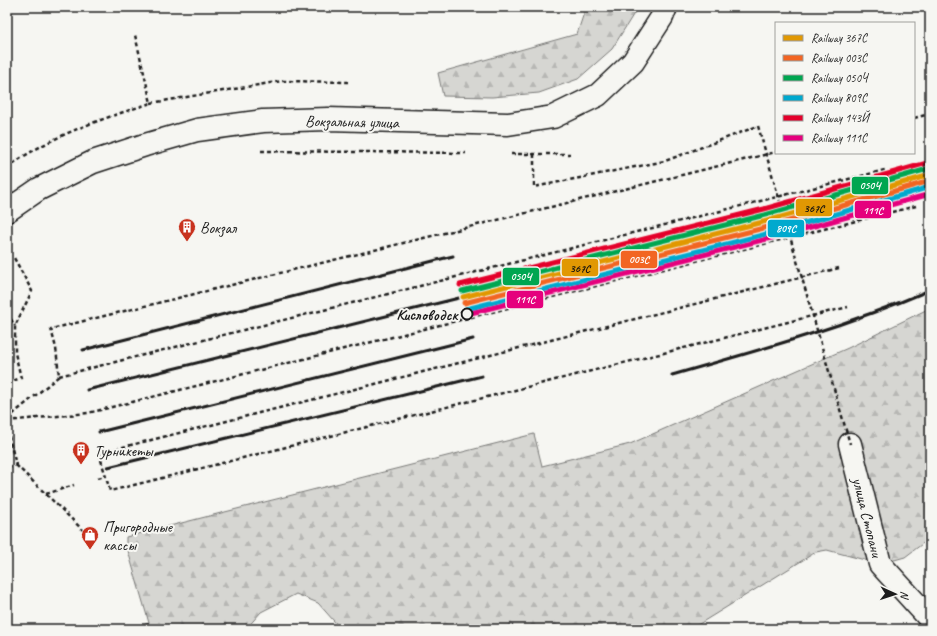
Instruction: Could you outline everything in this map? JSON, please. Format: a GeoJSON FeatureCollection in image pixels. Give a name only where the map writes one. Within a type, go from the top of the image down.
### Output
{"type":"FeatureCollection","features":[{"type":"Feature","properties":{"kind":"main road","name":"Вокзальная улица"},"geometry":{"type":"LineString","coordinates":[[7,211],[39,189],[93,162],[197,130],[264,121],[328,119],[508,124],[552,117],[598,95],[633,62],[662,17],[666,7]]}},
{"type":"Feature","properties":{"kind":"main road","name":"улица Стопани"},"geometry":{"type":"LineString","coordinates":[[850,444],[880,564],[930,618]]}},
{"type":"Feature","properties":{"kind":"path"},"geometry":{"type":"LineString","coordinates":[[135,35],[151,103]]}},
{"type":"Feature","properties":{"kind":"path"},"geometry":{"type":"LineString","coordinates":[[7,168],[28,152],[78,127],[151,103],[282,81],[348,82]]}},
{"type":"Feature","properties":{"kind":"path"},"geometry":{"type":"LineString","coordinates":[[915,118],[930,114]]}},
{"type":"Feature","properties":{"kind":"path"},"geometry":{"type":"LineString","coordinates":[[534,154],[534,187],[665,161],[758,126],[850,444]]}},
{"type":"Feature","properties":{"kind":"path"},"geometry":{"type":"LineString","coordinates":[[256,151],[471,153]]}},
{"type":"Feature","properties":{"kind":"path"},"geometry":{"type":"LineString","coordinates":[[60,376],[56,348],[51,329],[775,152]]}},
{"type":"Feature","properties":{"kind":"path"},"geometry":{"type":"LineString","coordinates":[[510,154],[570,154]]}},
{"type":"Feature","properties":{"kind":"path"},"geometry":{"type":"LineString","coordinates":[[7,420],[60,376],[885,170]]}},
{"type":"Feature","properties":{"kind":"path"},"geometry":{"type":"LineString","coordinates":[[7,420],[88,413],[916,206]]}},
{"type":"Feature","properties":{"kind":"path"},"geometry":{"type":"LineString","coordinates":[[7,383],[21,378],[15,354],[15,326],[32,291],[13,256]]}},
{"type":"Feature","properties":{"kind":"path"},"geometry":{"type":"LineString","coordinates":[[839,268],[99,453],[110,491],[848,307]]}},
{"type":"Feature","properties":{"kind":"path"},"geometry":{"type":"LineString","coordinates":[[7,313],[15,326]]}},
{"type":"Feature","properties":{"kind":"path"},"geometry":{"type":"LineString","coordinates":[[7,429],[16,465],[89,536]]}},
{"type":"Feature","properties":{"kind":"path"},"geometry":{"type":"LineString","coordinates":[[7,467],[16,465]]}},
{"type":"Feature","properties":{"kind":"path"},"geometry":{"type":"LineString","coordinates":[[98,478],[105,476]]}},
{"type":"Feature","properties":{"kind":"path"},"geometry":{"type":"LineString","coordinates":[[46,494],[74,486]]}},
{"type":"Feature","properties":{"kind":"green space"},"geometry":{"type":"Polygon","coordinates":[[[586,7],[638,7],[612,49],[578,79],[539,93],[492,97],[443,96],[438,73],[577,34],[586,7]]]}},
{"type":"Feature","properties":{"kind":"green space"},"geometry":{"type":"Polygon","coordinates":[[[930,308],[930,538],[905,557],[880,564],[827,550],[816,552],[691,629],[341,629],[318,603],[296,594],[261,612],[246,629],[129,629],[149,623],[126,544],[126,537],[534,434],[542,466],[630,444],[848,348],[930,308]]]}},
{"type":"Feature","properties":{"kind":"railway"},"geometry":{"type":"LineString","coordinates":[[83,350],[453,256]]}},
{"type":"Feature","properties":{"kind":"railway"},"geometry":{"type":"LineString","coordinates":[[672,375],[770,347],[835,326],[930,290]]}},
{"type":"Feature","properties":{"kind":"railway"},"geometry":{"type":"LineString","coordinates":[[87,390],[463,297]]}},
{"type":"Feature","properties":{"kind":"railway"},"geometry":{"type":"LineString","coordinates":[[99,432],[473,339]]}},
{"type":"Feature","properties":{"kind":"railway"},"geometry":{"type":"LineString","coordinates":[[108,467],[482,376]]}},
{"type":"Feature","properties":{"kind":"rail line","name":"143Й"},"geometry":{"type":"LineString","coordinates":[[460,285],[764,209],[927,163]]}},
{"type":"Feature","properties":{"kind":"rail line","name":"050Ч"},"geometry":{"type":"LineString","coordinates":[[462,291],[765,215],[928,169]]}},
{"type":"Feature","properties":{"kind":"rail line","name":"367С"},"geometry":{"type":"LineString","coordinates":[[463,297],[767,221],[930,175]]}},
{"type":"Feature","properties":{"kind":"rail line","name":"003С"},"geometry":{"type":"LineString","coordinates":[[464,303],[768,227],[930,181]]}},
{"type":"Feature","properties":{"kind":"rail line","name":"809С"},"geometry":{"type":"LineString","coordinates":[[466,309],[770,233],[930,187]]}},
{"type":"Feature","properties":{"kind":"rail line","name":"111С"},"geometry":{"type":"LineString","coordinates":[[467,314],[771,238],[930,194]]}},
{"type":"Feature","properties":{"kind":"place","name":"Вокзал"},"geometry":{"type":"Point","coordinates":[187,242]}},
{"type":"Feature","properties":{"kind":"place","name":"Кисловодск"},"geometry":{"type":"Point","coordinates":[467,314]}},
{"type":"Feature","properties":{"kind":"place","name":"Турникеты"},"geometry":{"type":"Point","coordinates":[81,465]}},
{"type":"Feature","properties":{"kind":"place","name":"Пригородные кассы"},"geometry":{"type":"Point","coordinates":[90,550]}}]}
